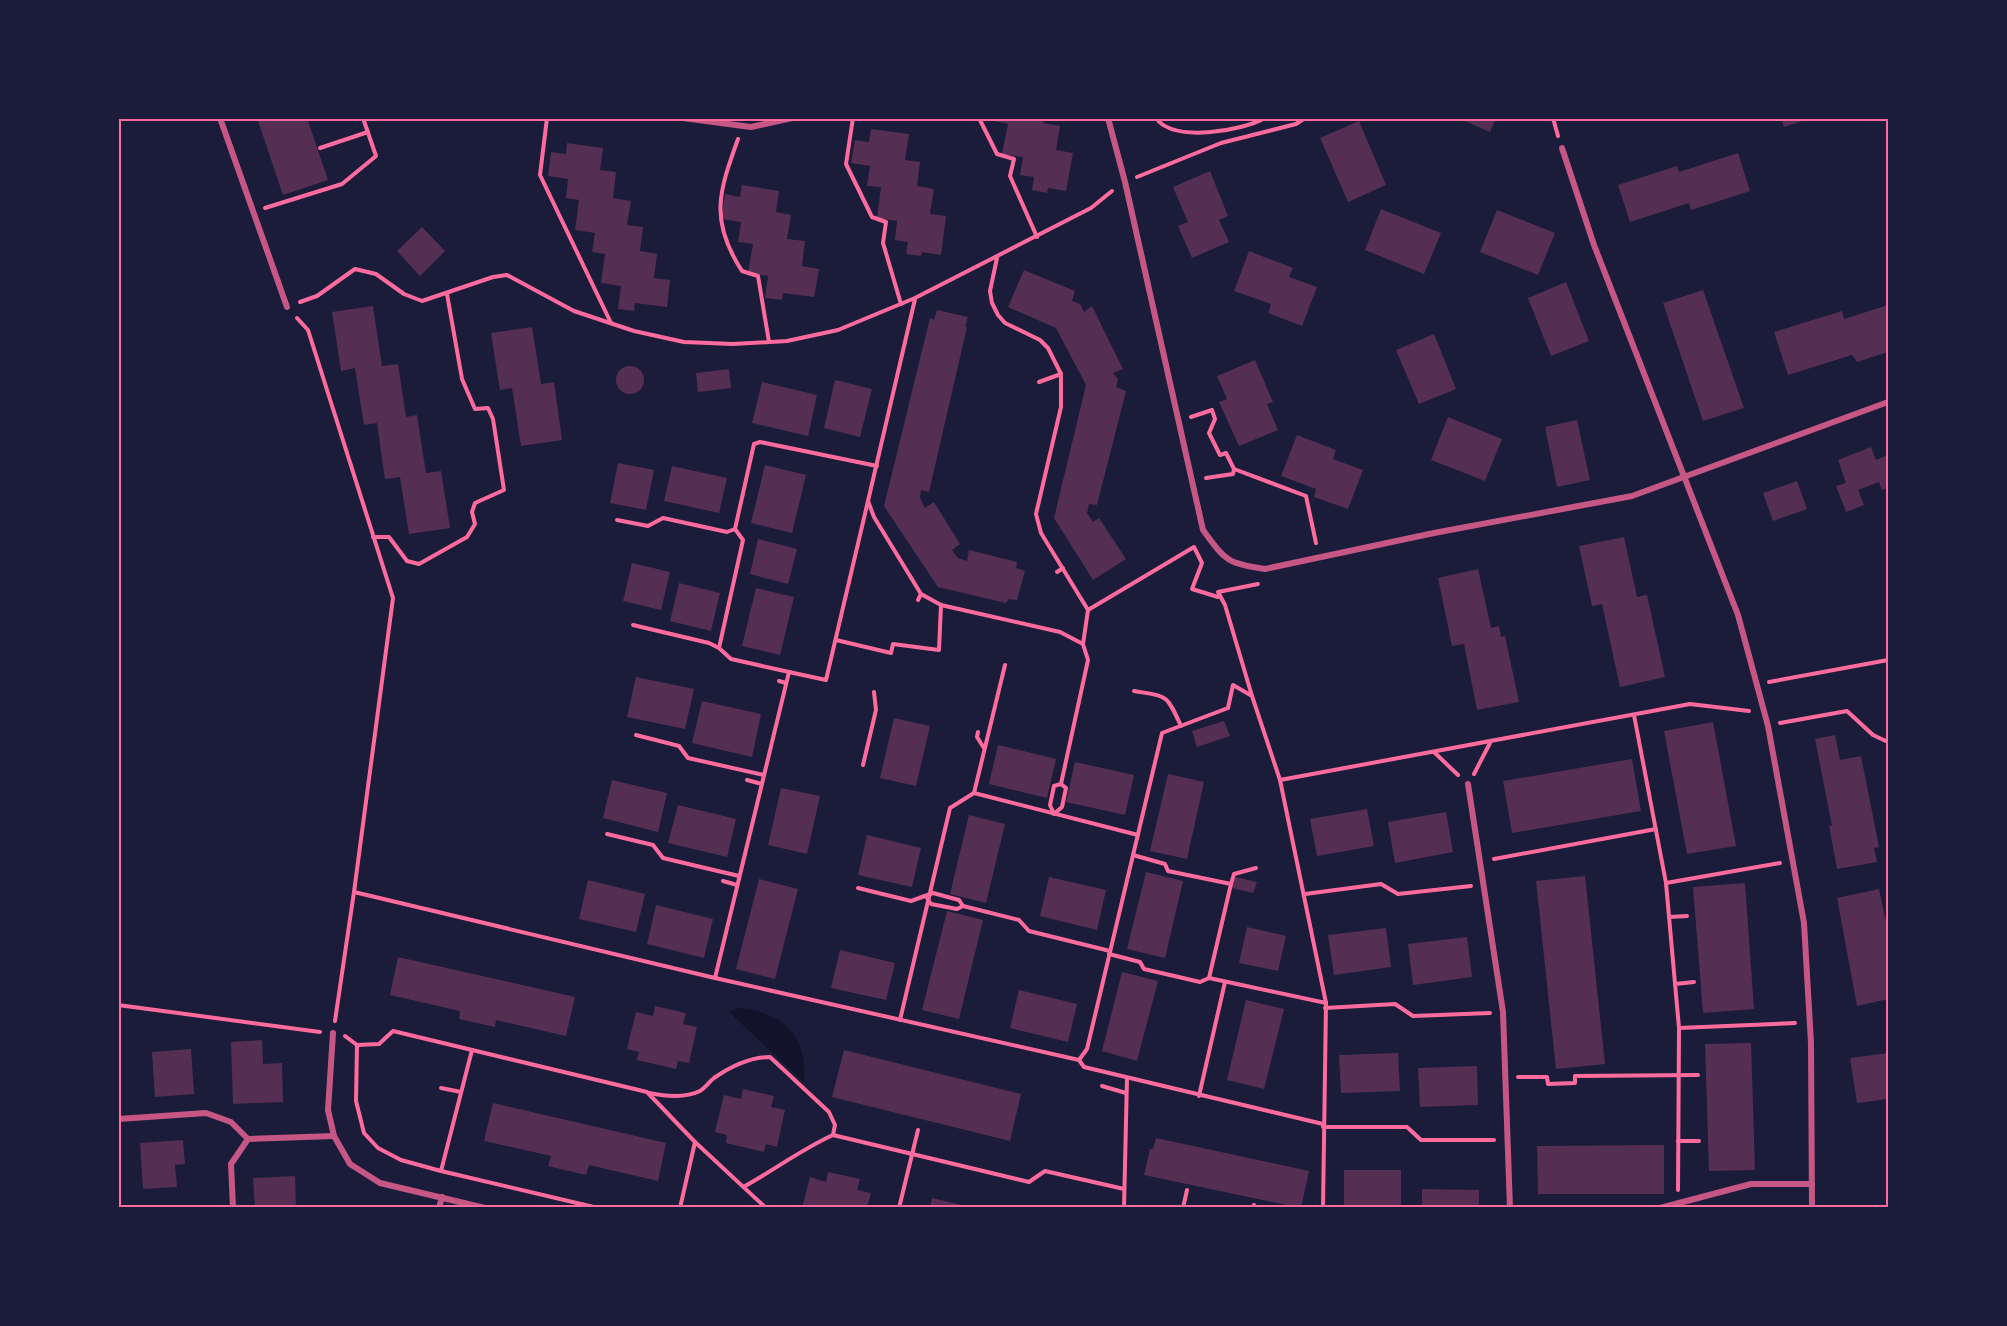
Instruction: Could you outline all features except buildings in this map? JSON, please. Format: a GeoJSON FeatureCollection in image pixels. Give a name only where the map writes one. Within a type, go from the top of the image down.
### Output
{"type":"FeatureCollection","features":[{"type":"Feature","properties":{"kind":"street"},"geometry":{"type":"LineString","coordinates":[[220,118],[287,307]]}},
{"type":"Feature","properties":{"kind":"street"},"geometry":{"type":"LineString","coordinates":[[683,118],[742,127],[773,124],[792,118]]}},
{"type":"Feature","properties":{"kind":"street"},"geometry":{"type":"LineString","coordinates":[[1107,118],[1125,182],[1203,530],[1223,557],[1241,565],[1265,569],[1632,496],[1888,402]]}},
{"type":"Feature","properties":{"kind":"street"},"geometry":{"type":"LineString","coordinates":[[1562,148],[1594,245],[1738,615],[1765,713],[1804,923],[1810,1022],[1812,1208]]}},
{"type":"Feature","properties":{"kind":"street"},"geometry":{"type":"LineString","coordinates":[[1468,784],[1503,1012],[1510,1208]]}},
{"type":"Feature","properties":{"kind":"street"},"geometry":{"type":"LineString","coordinates":[[333,1033],[328,1110],[334,1136],[350,1164],[381,1183],[486,1208]]}},
{"type":"Feature","properties":{"kind":"street"},"geometry":{"type":"LineString","coordinates":[[118,1119],[206,1113],[231,1122],[248,1138],[334,1136]]}},
{"type":"Feature","properties":{"kind":"street"},"geometry":{"type":"LineString","coordinates":[[233,1208],[231,1164],[248,1138]]}},
{"type":"Feature","properties":{"kind":"street"},"geometry":{"type":"LineString","coordinates":[[1660,1208],[1750,1185],[1812,1184]]}},
{"type":"Feature","properties":{"kind":"street"},"geometry":{"type":"LineString","coordinates":[[439,1208],[442,1197]]}},
{"type":"Feature","properties":{"kind":"path"},"geometry":{"type":"LineString","coordinates":[[253,212],[342,184],[376,156],[363,118]]}},
{"type":"Feature","properties":{"kind":"path"},"geometry":{"type":"LineString","coordinates":[[547,118],[540,175],[611,324]]}},
{"type":"Feature","properties":{"kind":"path"},"geometry":{"type":"LineString","coordinates":[[853,118],[846,164],[872,217],[886,222],[883,243],[901,304]]}},
{"type":"Feature","properties":{"kind":"path"},"geometry":{"type":"LineString","coordinates":[[979,118],[997,154],[1014,159],[1010,176],[1037,237]]}},
{"type":"Feature","properties":{"kind":"path"},"geometry":{"type":"LineString","coordinates":[[1156,118],[1160,124],[1195,134],[1249,124],[1265,118]]}},
{"type":"Feature","properties":{"kind":"path"},"geometry":{"type":"LineString","coordinates":[[333,1033],[393,598],[308,330],[287,307],[317,296],[355,269],[376,274],[415,299],[431,300],[493,277],[507,275],[573,311],[611,324],[684,342],[733,344],[787,341],[838,330],[915,298],[1091,208],[1125,182],[1221,143],[1296,124],[1305,118]]}},
{"type":"Feature","properties":{"kind":"path"},"geometry":{"type":"LineString","coordinates":[[742,127],[726,175],[720,224],[742,271],[758,276],[769,342]]}},
{"type":"Feature","properties":{"kind":"path"},"geometry":{"type":"LineString","coordinates":[[321,148],[368,132]]}},
{"type":"Feature","properties":{"kind":"path"},"geometry":{"type":"LineString","coordinates":[[997,257],[990,291],[998,315],[1005,323],[1040,340],[1048,348],[1061,374],[1061,407],[1036,514],[1037,525],[1088,610],[1083,644],[1088,660],[1061,784]]}},
{"type":"Feature","properties":{"kind":"path"},"geometry":{"type":"LineString","coordinates":[[373,537],[389,537],[407,561],[419,564],[467,537],[475,524],[472,508],[475,503],[504,490],[494,419],[488,408],[475,409],[462,379],[447,294]]}},
{"type":"Feature","properties":{"kind":"path"},"geometry":{"type":"LineString","coordinates":[[633,625],[709,642],[730,659],[826,680],[915,298]]}},
{"type":"Feature","properties":{"kind":"path"},"geometry":{"type":"LineString","coordinates":[[1039,382],[1061,374]]}},
{"type":"Feature","properties":{"kind":"path"},"geometry":{"type":"LineString","coordinates":[[1179,421],[1212,410],[1215,419],[1209,434],[1220,455],[1226,453],[1233,469],[1233,474],[1192,481]]}},
{"type":"Feature","properties":{"kind":"path"},"geometry":{"type":"LineString","coordinates":[[719,648],[743,540],[735,529],[754,444],[760,442],[877,466]]}},
{"type":"Feature","properties":{"kind":"path"},"geometry":{"type":"LineString","coordinates":[[1233,469],[1306,496],[1318,557]]}},
{"type":"Feature","properties":{"kind":"path"},"geometry":{"type":"LineString","coordinates":[[868,501],[874,517],[921,594],[941,605],[1060,632],[1083,644]]}},
{"type":"Feature","properties":{"kind":"path"},"geometry":{"type":"LineString","coordinates":[[617,520],[648,526],[663,518],[727,532],[735,529]]}},
{"type":"Feature","properties":{"kind":"path"},"geometry":{"type":"LineString","coordinates":[[1088,610],[1194,547],[1202,563],[1192,589],[1218,597],[1225,605],[1280,780],[1326,1006],[1323,1208]]}},
{"type":"Feature","properties":{"kind":"path"},"geometry":{"type":"LineString","coordinates":[[1057,572],[1063,568]]}},
{"type":"Feature","properties":{"kind":"path"},"geometry":{"type":"LineString","coordinates":[[1218,597],[1218,592],[1261,584]]}},
{"type":"Feature","properties":{"kind":"path"},"geometry":{"type":"LineString","coordinates":[[918,600],[921,594]]}},
{"type":"Feature","properties":{"kind":"path"},"geometry":{"type":"LineString","coordinates":[[836,640],[891,653],[893,644],[939,650],[941,605]]}},
{"type":"Feature","properties":{"kind":"path"},"geometry":{"type":"LineString","coordinates":[[1757,684],[1888,660]]}},
{"type":"Feature","properties":{"kind":"path"},"geometry":{"type":"LineString","coordinates":[[900,1020],[950,808],[974,793],[1005,665]]}},
{"type":"Feature","properties":{"kind":"path"},"geometry":{"type":"LineString","coordinates":[[715,978],[789,672]]}},
{"type":"Feature","properties":{"kind":"path"},"geometry":{"type":"LineString","coordinates":[[779,681],[786,683]]}},
{"type":"Feature","properties":{"kind":"path"},"geometry":{"type":"LineString","coordinates":[[1079,1060],[1087,1049],[1162,733],[1228,708],[1233,685],[1252,696]]}},
{"type":"Feature","properties":{"kind":"path"},"geometry":{"type":"LineString","coordinates":[[1134,691],[1170,700],[1182,726]]}},
{"type":"Feature","properties":{"kind":"path"},"geometry":{"type":"LineString","coordinates":[[862,765],[876,710],[874,692]]}},
{"type":"Feature","properties":{"kind":"path"},"geometry":{"type":"LineString","coordinates":[[1280,780],[1491,743],[1690,704],[1765,713]]}},
{"type":"Feature","properties":{"kind":"path"},"geometry":{"type":"LineString","coordinates":[[1768,726],[1847,711],[1873,735],[1888,741]]}},
{"type":"Feature","properties":{"kind":"path"},"geometry":{"type":"LineString","coordinates":[[1634,715],[1666,883],[1679,1028],[1678,1193],[1682,1203]]}},
{"type":"Feature","properties":{"kind":"path"},"geometry":{"type":"LineString","coordinates":[[978,732],[977,737],[984,748]]}},
{"type":"Feature","properties":{"kind":"path"},"geometry":{"type":"LineString","coordinates":[[636,735],[679,746],[688,758],[764,775]]}},
{"type":"Feature","properties":{"kind":"path"},"geometry":{"type":"LineString","coordinates":[[1434,753],[1468,784],[1491,743]]}},
{"type":"Feature","properties":{"kind":"path"},"geometry":{"type":"LineString","coordinates":[[747,780],[762,784]]}},
{"type":"Feature","properties":{"kind":"path"},"geometry":{"type":"LineString","coordinates":[[1054,814],[1050,805],[1054,786],[1061,784]]}},
{"type":"Feature","properties":{"kind":"path"},"geometry":{"type":"LineString","coordinates":[[1054,814],[1062,807],[1066,788],[1061,784]]}},
{"type":"Feature","properties":{"kind":"path"},"geometry":{"type":"LineString","coordinates":[[974,793],[1138,835]]}},
{"type":"Feature","properties":{"kind":"path"},"geometry":{"type":"LineString","coordinates":[[1480,862],[1656,829]]}},
{"type":"Feature","properties":{"kind":"path"},"geometry":{"type":"LineString","coordinates":[[607,834],[653,845],[663,858],[739,876]]}},
{"type":"Feature","properties":{"kind":"path"},"geometry":{"type":"LineString","coordinates":[[1133,855],[1165,864],[1168,871],[1231,884]]}},
{"type":"Feature","properties":{"kind":"path"},"geometry":{"type":"LineString","coordinates":[[1666,883],[1792,861]]}},
{"type":"Feature","properties":{"kind":"path"},"geometry":{"type":"LineString","coordinates":[[1209,978],[1234,874],[1256,868]]}},
{"type":"Feature","properties":{"kind":"path"},"geometry":{"type":"LineString","coordinates":[[723,881],[737,885]]}},
{"type":"Feature","properties":{"kind":"path"},"geometry":{"type":"LineString","coordinates":[[1304,894],[1381,884],[1398,894],[1483,885]]}},
{"type":"Feature","properties":{"kind":"path"},"geometry":{"type":"LineString","coordinates":[[858,888],[911,901],[927,898],[933,893],[959,900],[963,906]]}},
{"type":"Feature","properties":{"kind":"path"},"geometry":{"type":"LineString","coordinates":[[354,892],[715,978],[1079,1060],[1084,1067],[1323,1125],[1407,1127],[1421,1140],[1494,1140]]}},
{"type":"Feature","properties":{"kind":"path"},"geometry":{"type":"LineString","coordinates":[[927,898],[931,904],[957,909],[963,906],[1019,920],[1029,931],[1140,962],[1144,969],[1200,982],[1209,978],[1326,1006],[1395,1004],[1413,1016],[1503,1012]]}},
{"type":"Feature","properties":{"kind":"path"},"geometry":{"type":"LineString","coordinates":[[1669,917],[1686,916]]}},
{"type":"Feature","properties":{"kind":"path"},"geometry":{"type":"LineString","coordinates":[[1199,1096],[1225,982]]}},
{"type":"Feature","properties":{"kind":"path"},"geometry":{"type":"LineString","coordinates":[[1675,984],[1694,982]]}},
{"type":"Feature","properties":{"kind":"path"},"geometry":{"type":"LineString","coordinates":[[118,1005],[349,1037],[357,1045],[356,1101],[364,1133],[378,1148],[400,1160],[598,1208]]}},
{"type":"Feature","properties":{"kind":"path"},"geometry":{"type":"LineString","coordinates":[[1679,1028],[1810,1022]]}},
{"type":"Feature","properties":{"kind":"path"},"geometry":{"type":"LineString","coordinates":[[357,1045],[379,1044],[393,1031],[664,1095],[700,1091],[714,1078],[755,1057],[770,1057],[829,1112],[835,1125],[833,1135]]}},
{"type":"Feature","properties":{"kind":"path"},"geometry":{"type":"LineString","coordinates":[[441,1171],[472,1050]]}},
{"type":"Feature","properties":{"kind":"path"},"geometry":{"type":"LineString","coordinates":[[1505,1078],[1547,1077],[1548,1084],[1557,1084],[1575,1083],[1575,1076],[1698,1075]]}},
{"type":"Feature","properties":{"kind":"path"},"geometry":{"type":"LineString","coordinates":[[1124,1208],[1127,1078]]}},
{"type":"Feature","properties":{"kind":"path"},"geometry":{"type":"LineString","coordinates":[[1102,1086],[1126,1093]]}},
{"type":"Feature","properties":{"kind":"path"},"geometry":{"type":"LineString","coordinates":[[441,1088],[461,1092]]}},
{"type":"Feature","properties":{"kind":"path"},"geometry":{"type":"LineString","coordinates":[[647,1092],[695,1142],[745,1186],[766,1208]]}},
{"type":"Feature","properties":{"kind":"path"},"geometry":{"type":"LineString","coordinates":[[899,1208],[918,1130]]}},
{"type":"Feature","properties":{"kind":"path"},"geometry":{"type":"LineString","coordinates":[[745,1186],[794,1159],[812,1145],[833,1135],[1029,1182],[1045,1171],[1125,1189]]}},
{"type":"Feature","properties":{"kind":"path"},"geometry":{"type":"LineString","coordinates":[[1678,1141],[1699,1141]]}},
{"type":"Feature","properties":{"kind":"path"},"geometry":{"type":"LineString","coordinates":[[680,1208],[695,1142]]}},
{"type":"Feature","properties":{"kind":"path"},"geometry":{"type":"LineString","coordinates":[[1183,1208],[1187,1190]]}},
{"type":"Feature","properties":{"kind":"shaded area"},"geometry":{"type":"Polygon","coordinates":[[[738,1008],[768,1015],[789,1029],[797,1039],[801,1051],[804,1082],[729,1012],[738,1008]]]}}]}
